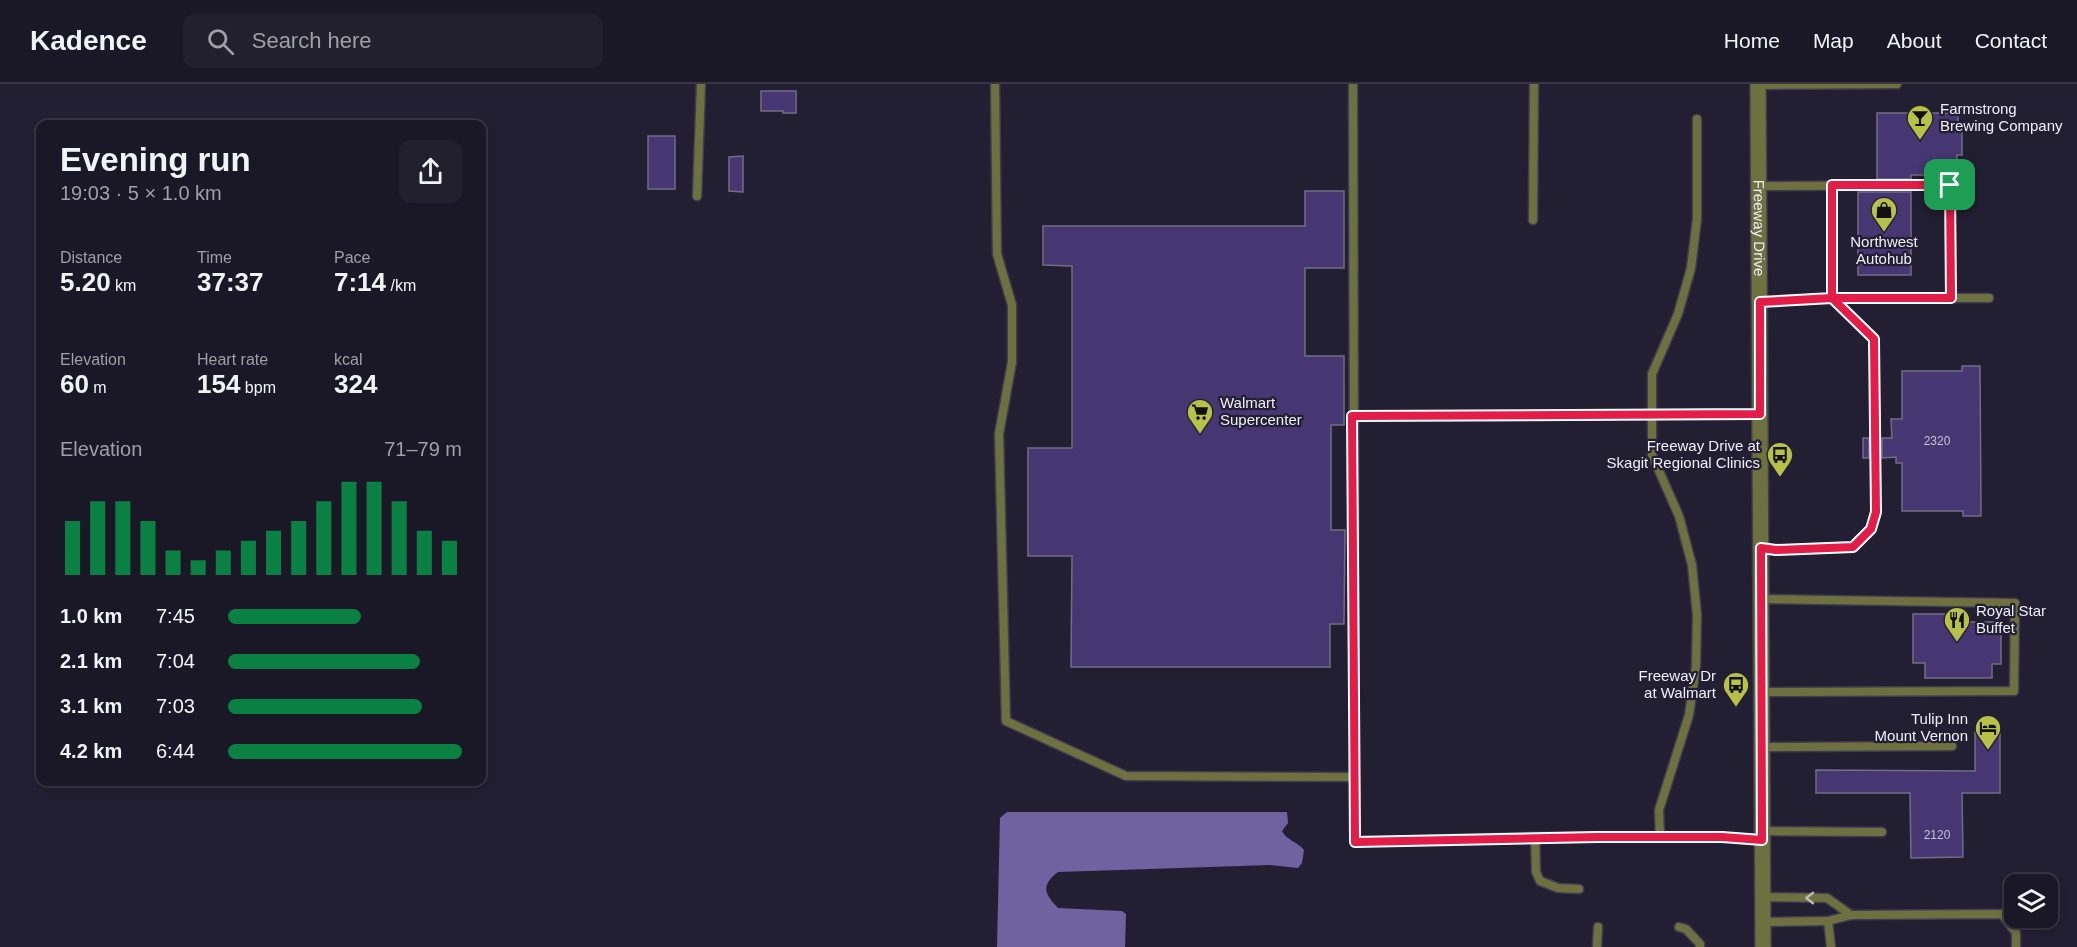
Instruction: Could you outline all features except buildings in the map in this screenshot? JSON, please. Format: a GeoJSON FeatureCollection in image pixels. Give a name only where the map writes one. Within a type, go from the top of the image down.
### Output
{"type":"FeatureCollection","features":[{"type":"Feature","properties":{"kind":"street","name":"Freeway Drive"},"geometry":{"type":"LineString","coordinates":[[1758,84],[1763,947]]}},
{"type":"Feature","properties":{"kind":"lane"},"geometry":{"type":"LineString","coordinates":[[697,196],[700,84]]}},
{"type":"Feature","properties":{"kind":"lane"},"geometry":{"type":"LineString","coordinates":[[995,84],[997,254],[1012,305],[1012,362],[999,434],[1006,721],[1126,776],[1355,777]]}},
{"type":"Feature","properties":{"kind":"lane"},"geometry":{"type":"LineString","coordinates":[[1353,84],[1352,416],[1355,842],[1535,837],[1722,837],[1882,832]]}},
{"type":"Feature","properties":{"kind":"lane"},"geometry":{"type":"LineString","coordinates":[[1533,220],[1534,84]]}},
{"type":"Feature","properties":{"kind":"lane"},"geometry":{"type":"LineString","coordinates":[[1758,84],[1897,84]]}},
{"type":"Feature","properties":{"kind":"lane"},"geometry":{"type":"LineString","coordinates":[[1660,837],[1659,810],[1689,715],[1696,666],[1697,615],[1692,565],[1679,516],[1652,455],[1652,374],[1678,314],[1691,268],[1697,219],[1697,119]]}},
{"type":"Feature","properties":{"kind":"lane"},"geometry":{"type":"LineString","coordinates":[[1761,548],[1776,550],[1853,547],[1871,529],[1876,512],[1874,339],[1832,298],[1832,185]]}},
{"type":"Feature","properties":{"kind":"lane"},"geometry":{"type":"LineString","coordinates":[[1759,186],[1950,185],[1951,298]]}},
{"type":"Feature","properties":{"kind":"lane"},"geometry":{"type":"LineString","coordinates":[[1760,302],[1832,298],[1989,298]]}},
{"type":"Feature","properties":{"kind":"lane"},"geometry":{"type":"LineString","coordinates":[[1352,416],[1760,414]]}},
{"type":"Feature","properties":{"kind":"lane"},"geometry":{"type":"LineString","coordinates":[[1761,599],[2015,603],[2014,692],[1762,692]]}},
{"type":"Feature","properties":{"kind":"lane"},"geometry":{"type":"LineString","coordinates":[[1762,747],[1952,746]]}},
{"type":"Feature","properties":{"kind":"lane"},"geometry":{"type":"LineString","coordinates":[[1535,837],[1536,872],[1540,881],[1558,888],[1579,889]]}},
{"type":"Feature","properties":{"kind":"lane"},"geometry":{"type":"LineString","coordinates":[[1763,897],[1827,898],[1851,915]]}},
{"type":"Feature","properties":{"kind":"lane"},"geometry":{"type":"LineString","coordinates":[[1763,922],[1828,921],[1851,915],[2002,914],[2016,933],[2016,947]]}},
{"type":"Feature","properties":{"kind":"lane"},"geometry":{"type":"LineString","coordinates":[[1828,921],[1831,947]]}},
{"type":"Feature","properties":{"kind":"lane"},"geometry":{"type":"LineString","coordinates":[[1597,947],[1598,927]]}},
{"type":"Feature","properties":{"kind":"lane"},"geometry":{"type":"LineString","coordinates":[[1679,927],[1686,929],[1700,944],[1700,947]]}},
{"type":"Feature","properties":{"kind":"shaded area"},"geometry":{"type":"Polygon","coordinates":[[[1007,812],[1287,812],[1288,823],[1282,831],[1286,837],[1304,850],[1302,863],[1298,868],[1270,865],[1058,872],[1052,877],[1046,890],[1058,908],[1122,911],[1126,914],[1125,947],[997,947],[1000,818],[1007,812]]]}},
{"type":"Feature","properties":{"kind":"place","name":"Farmstrong Brewing Company"},"geometry":{"type":"Point","coordinates":[1920,141]}},
{"type":"Feature","properties":{"kind":"place","name":"Northwest Autohub"},"geometry":{"type":"Point","coordinates":[1884,233]}},
{"type":"Feature","properties":{"kind":"place","name":"Walmart Supercenter"},"geometry":{"type":"Point","coordinates":[1200,435]}},
{"type":"Feature","properties":{"kind":"place","name":"Freeway Drive at Skagit Regional Clinics"},"geometry":{"type":"Point","coordinates":[1780,478]}},
{"type":"Feature","properties":{"kind":"place","name":"Royal Star Buffet"},"geometry":{"type":"Point","coordinates":[1957,643]}},
{"type":"Feature","properties":{"kind":"place","name":"Freeway Dr at Walmart"},"geometry":{"type":"Point","coordinates":[1736,708]}},
{"type":"Feature","properties":{"kind":"place","name":"Tulip Inn Mount Vernon"},"geometry":{"type":"Point","coordinates":[1988,751]}},
{"type":"Feature","properties":{"kind":"route"},"geometry":{"type":"LineString","coordinates":[[1950,185],[1832,185],[1832,298],[1760,302],[1760,414],[1352,416],[1355,842],[1535,837],[1722,837],[1762,840],[1761,548],[1776,550],[1853,547],[1871,529],[1876,512],[1874,339],[1832,298],[1951,298],[1950,185]]}}]}
